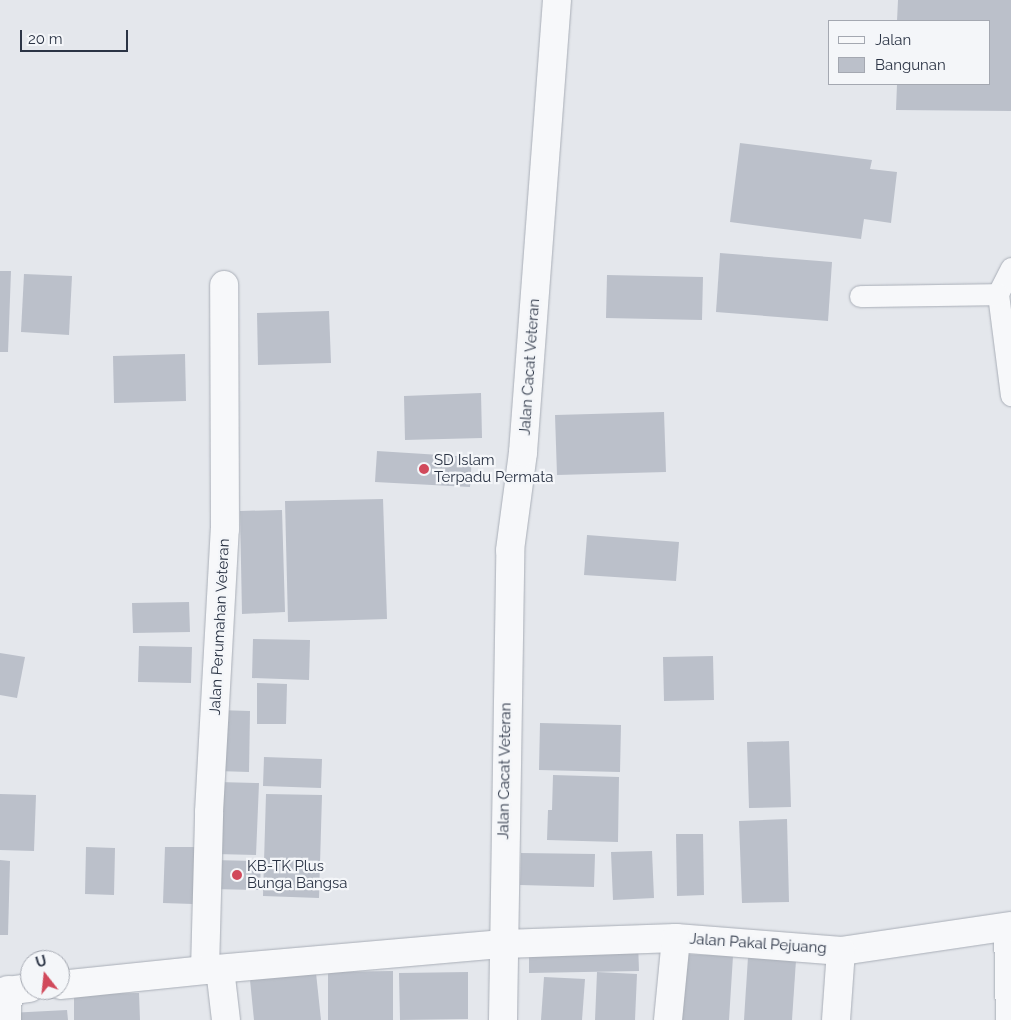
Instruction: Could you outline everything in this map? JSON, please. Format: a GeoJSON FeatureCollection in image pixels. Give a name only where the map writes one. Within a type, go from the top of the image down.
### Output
{"type":"FeatureCollection","features":[{"type":"Feature","properties":{"kind":"street","name":"Jalan Cacat Veteran"},"geometry":{"type":"LineString","coordinates":[[504,944],[510,550],[523,452],[557,0]]}},
{"type":"Feature","properties":{"kind":"street","name":"Jalan Perumahan Veteran"},"geometry":{"type":"LineString","coordinates":[[224,285],[225,528],[209,812],[212,969],[226,1020]]}},
{"type":"Feature","properties":{"kind":"street","name":"Jalan Pakal Pejuang"},"geometry":{"type":"LineString","coordinates":[[504,944],[676,938],[841,950],[1010,927]]}},
{"type":"Feature","properties":{"kind":"street"},"geometry":{"type":"LineString","coordinates":[[1010,927],[1010,1020]]}},
{"type":"Feature","properties":{"kind":"street"},"geometry":{"type":"LineString","coordinates":[[668,1020],[676,938]]}},
{"type":"Feature","properties":{"kind":"street"},"geometry":{"type":"LineString","coordinates":[[70,984],[212,969],[504,944],[503,1020]]}},
{"type":"Feature","properties":{"kind":"street"},"geometry":{"type":"LineString","coordinates":[[836,1020],[841,950]]}},
{"type":"Feature","properties":{"kind":"street"},"geometry":{"type":"LineString","coordinates":[[7,1020],[13,990]]}},
{"type":"Feature","properties":{"kind":"lane"},"geometry":{"type":"LineString","coordinates":[[1011,268],[998,294],[1011,395]]}},
{"type":"Feature","properties":{"kind":"lane"},"geometry":{"type":"LineString","coordinates":[[860,296],[998,294]]}},
{"type":"Feature","properties":{"kind":"building"},"geometry":{"type":"Polygon","coordinates":[[[898,0],[1011,0],[1011,111],[896,110],[897,85],[991,85],[991,20],[897,20],[898,0]]]}},
{"type":"Feature","properties":{"kind":"building"},"geometry":{"type":"Polygon","coordinates":[[[740,143],[872,160],[870,169],[897,172],[891,223],[864,219],[861,239],[730,222],[740,143]]]}},
{"type":"Feature","properties":{"kind":"building"},"geometry":{"type":"Polygon","coordinates":[[[720,253],[832,262],[828,321],[716,312],[720,253]]]}},
{"type":"Feature","properties":{"kind":"building"},"geometry":{"type":"Polygon","coordinates":[[[0,271],[11,271],[8,352],[0,352],[0,271]]]}},
{"type":"Feature","properties":{"kind":"building"},"geometry":{"type":"Polygon","coordinates":[[[24,274],[72,276],[69,335],[21,332],[24,274]]]}},
{"type":"Feature","properties":{"kind":"building"},"geometry":{"type":"Polygon","coordinates":[[[607,275],[703,277],[702,320],[606,318],[607,275]]]}},
{"type":"Feature","properties":{"kind":"building"},"geometry":{"type":"Polygon","coordinates":[[[329,311],[331,363],[258,365],[257,313],[329,311]]]}},
{"type":"Feature","properties":{"kind":"building"},"geometry":{"type":"Polygon","coordinates":[[[185,354],[186,401],[114,403],[113,356],[185,354]]]}},
{"type":"Feature","properties":{"kind":"building"},"geometry":{"type":"Polygon","coordinates":[[[481,393],[482,438],[405,440],[404,396],[481,393]]]}},
{"type":"Feature","properties":{"kind":"building"},"geometry":{"type":"Polygon","coordinates":[[[664,412],[666,472],[557,475],[555,415],[664,412]]]}},
{"type":"Feature","properties":{"kind":"building","name":"SD Islam Terpadu Permata"},"geometry":{"type":"Polygon","coordinates":[[[377,451],[472,457],[470,487],[375,482],[377,451]]]}},
{"type":"Feature","properties":{"kind":"building"},"geometry":{"type":"Polygon","coordinates":[[[383,499],[387,619],[288,622],[285,501],[383,499]]]}},
{"type":"Feature","properties":{"kind":"building"},"geometry":{"type":"Polygon","coordinates":[[[282,510],[285,612],[242,614],[240,511],[282,510]]]}},
{"type":"Feature","properties":{"kind":"building"},"geometry":{"type":"Polygon","coordinates":[[[587,535],[679,542],[676,581],[584,575],[587,535]]]}},
{"type":"Feature","properties":{"kind":"building"},"geometry":{"type":"Polygon","coordinates":[[[189,602],[190,632],[133,633],[132,603],[189,602]]]}},
{"type":"Feature","properties":{"kind":"building"},"geometry":{"type":"Polygon","coordinates":[[[253,639],[310,640],[309,680],[252,678],[253,639]]]}},
{"type":"Feature","properties":{"kind":"building"},"geometry":{"type":"Polygon","coordinates":[[[139,646],[192,647],[191,683],[138,682],[139,646]]]}},
{"type":"Feature","properties":{"kind":"building"},"geometry":{"type":"Polygon","coordinates":[[[0,653],[25,657],[17,698],[0,695],[0,653]]]}},
{"type":"Feature","properties":{"kind":"building"},"geometry":{"type":"Polygon","coordinates":[[[713,656],[714,700],[664,701],[663,657],[713,656]]]}},
{"type":"Feature","properties":{"kind":"building"},"geometry":{"type":"Polygon","coordinates":[[[257,683],[287,684],[286,724],[257,724],[257,683]]]}},
{"type":"Feature","properties":{"kind":"building"},"geometry":{"type":"Polygon","coordinates":[[[218,710],[250,711],[249,772],[217,771],[218,710]]]}},
{"type":"Feature","properties":{"kind":"building"},"geometry":{"type":"Polygon","coordinates":[[[540,723],[621,725],[620,772],[539,770],[540,723]]]}},
{"type":"Feature","properties":{"kind":"building"},"geometry":{"type":"Polygon","coordinates":[[[789,741],[791,807],[749,808],[747,742],[789,741]]]}},
{"type":"Feature","properties":{"kind":"building"},"geometry":{"type":"Polygon","coordinates":[[[264,757],[322,759],[321,788],[263,786],[264,757]]]}},
{"type":"Feature","properties":{"kind":"building"},"geometry":{"type":"Polygon","coordinates":[[[553,775],[619,777],[618,842],[547,840],[548,810],[552,810],[553,775]]]}},
{"type":"Feature","properties":{"kind":"building"},"geometry":{"type":"Polygon","coordinates":[[[218,782],[259,783],[256,855],[216,854],[218,782]]]}},
{"type":"Feature","properties":{"kind":"building"},"geometry":{"type":"Polygon","coordinates":[[[0,794],[36,795],[34,851],[0,850],[0,794]]]}},
{"type":"Feature","properties":{"kind":"building"},"geometry":{"type":"Polygon","coordinates":[[[266,794],[322,795],[319,898],[263,896],[266,794]]]}},
{"type":"Feature","properties":{"kind":"building"},"geometry":{"type":"Polygon","coordinates":[[[787,819],[789,902],[742,903],[739,821],[787,819]]]}},
{"type":"Feature","properties":{"kind":"building"},"geometry":{"type":"Polygon","coordinates":[[[676,834],[703,834],[704,895],[677,896],[676,834]]]}},
{"type":"Feature","properties":{"kind":"building"},"geometry":{"type":"Polygon","coordinates":[[[86,847],[115,848],[114,895],[85,894],[86,847]]]}},
{"type":"Feature","properties":{"kind":"building"},"geometry":{"type":"Polygon","coordinates":[[[165,847],[195,847],[193,904],[163,903],[165,847]]]}},
{"type":"Feature","properties":{"kind":"building"},"geometry":{"type":"Polygon","coordinates":[[[652,851],[654,898],[613,900],[611,852],[652,851]]]}},
{"type":"Feature","properties":{"kind":"building"},"geometry":{"type":"Polygon","coordinates":[[[521,853],[595,854],[594,887],[520,885],[521,853]]]}},
{"type":"Feature","properties":{"kind":"building"},"geometry":{"type":"Polygon","coordinates":[[[0,860],[10,861],[8,935],[0,935],[0,860]]]}},
{"type":"Feature","properties":{"kind":"building","name":"KB-TK Plus Bunga Bangsa"},"geometry":{"type":"Polygon","coordinates":[[[213,860],[261,861],[260,890],[212,889],[213,860]]]}},
{"type":"Feature","properties":{"kind":"building"},"geometry":{"type":"Polygon","coordinates":[[[638,942],[639,971],[529,973],[529,944],[638,942]]]}},
{"type":"Feature","properties":{"kind":"building"},"geometry":{"type":"Polygon","coordinates":[[[683,954],[733,956],[729,1020],[682,1020],[683,954]]]}},
{"type":"Feature","properties":{"kind":"building"},"geometry":{"type":"Polygon","coordinates":[[[748,957],[796,960],[792,1020],[744,1020],[748,957]]]}},
{"type":"Feature","properties":{"kind":"building"},"geometry":{"type":"Polygon","coordinates":[[[393,971],[393,1020],[328,1020],[328,972],[393,971]]]}},
{"type":"Feature","properties":{"kind":"building"},"geometry":{"type":"Polygon","coordinates":[[[468,972],[468,1019],[400,1020],[399,973],[468,972]]]}},
{"type":"Feature","properties":{"kind":"building"},"geometry":{"type":"Polygon","coordinates":[[[597,972],[637,974],[635,1020],[595,1020],[597,972]]]}},
{"type":"Feature","properties":{"kind":"building"},"geometry":{"type":"Polygon","coordinates":[[[316,973],[321,1020],[254,1020],[250,980],[316,973]]]}},
{"type":"Feature","properties":{"kind":"building"},"geometry":{"type":"Polygon","coordinates":[[[544,977],[585,979],[582,1020],[541,1020],[544,977]]]}},
{"type":"Feature","properties":{"kind":"building"},"geometry":{"type":"Polygon","coordinates":[[[139,993],[140,1020],[74,1020],[74,994],[139,993]]]}},
{"type":"Feature","properties":{"kind":"building"},"geometry":{"type":"Polygon","coordinates":[[[67,1010],[68,1020],[10,1020],[9,1013],[67,1010]]]}},
{"type":"Feature","properties":{"kind":"place","name":"SD Islam Terpadu Permata"},"geometry":{"type":"Point","coordinates":[424,469]}},
{"type":"Feature","properties":{"kind":"place","name":"KB-TK Plus Bunga Bangsa"},"geometry":{"type":"Point","coordinates":[237,875]}}]}
